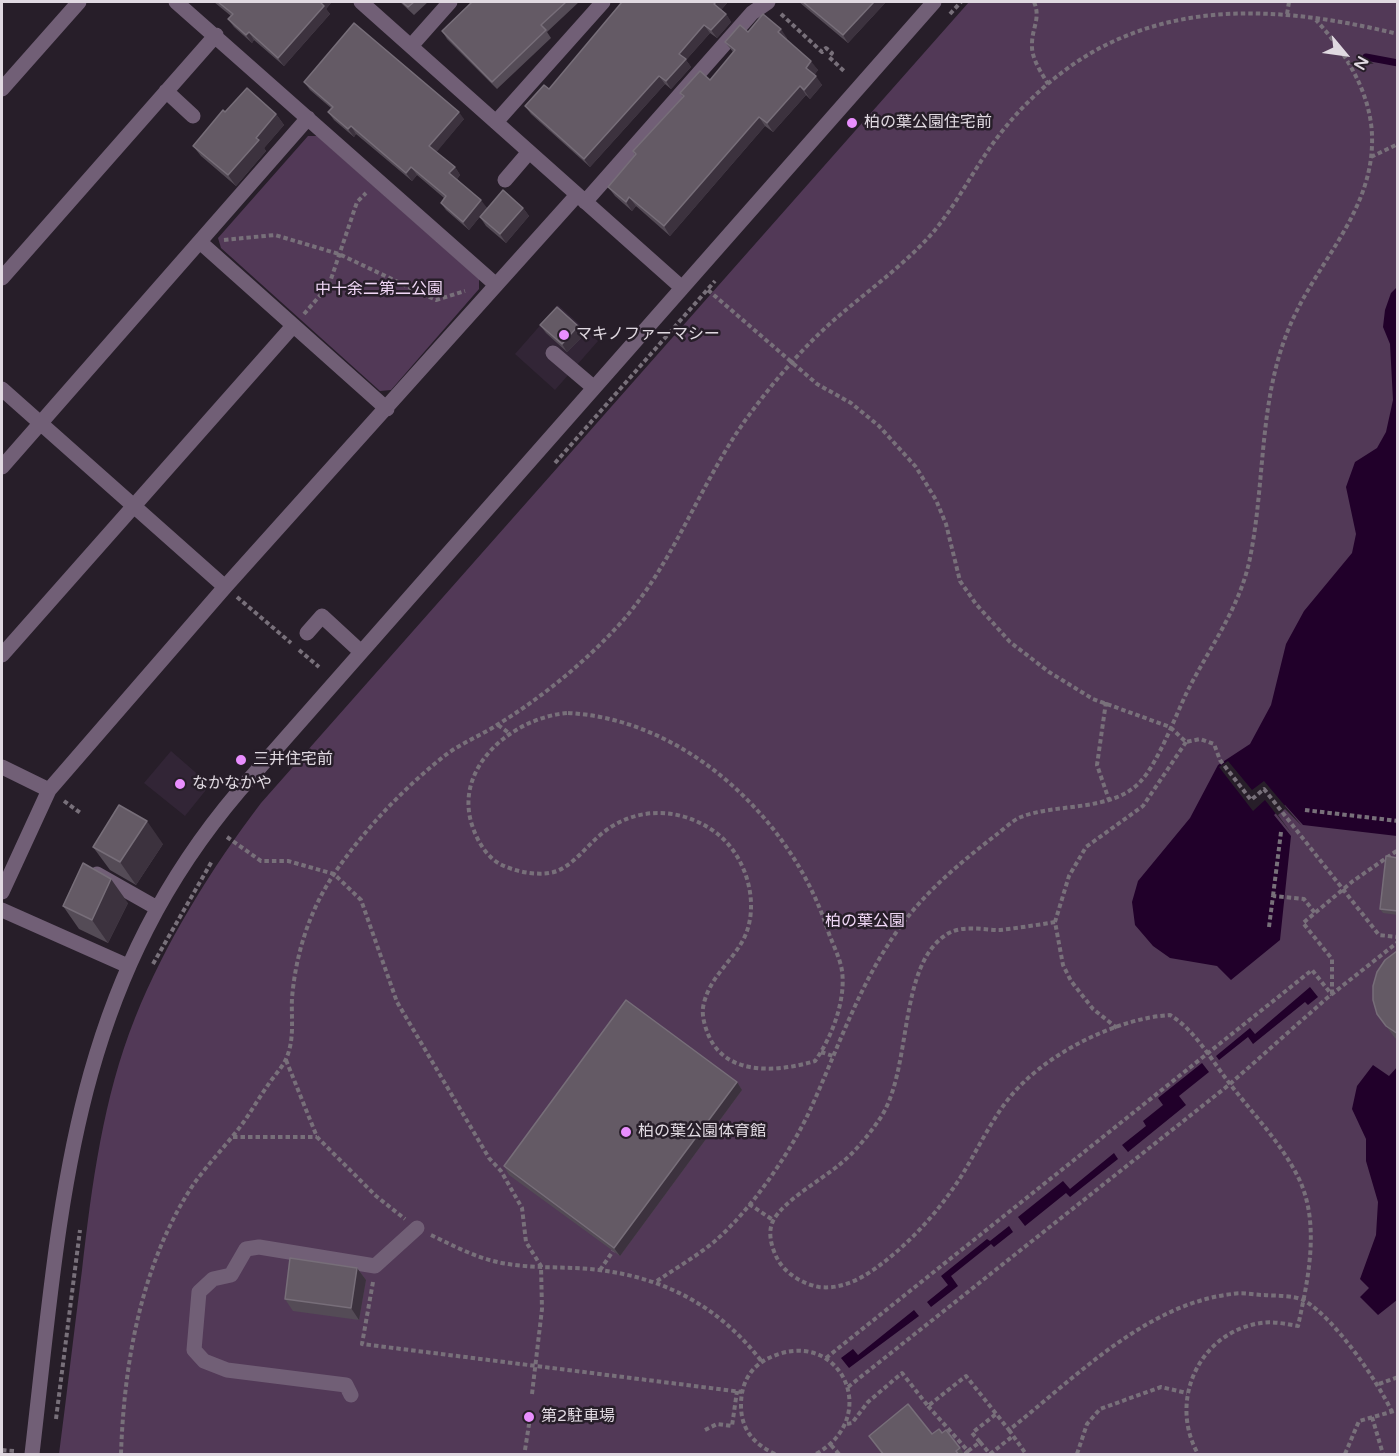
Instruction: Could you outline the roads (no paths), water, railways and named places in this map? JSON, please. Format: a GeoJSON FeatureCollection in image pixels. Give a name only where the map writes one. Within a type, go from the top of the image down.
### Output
{"type":"FeatureCollection","features":[{"type":"Feature","properties":{"kind":"street"},"geometry":{"type":"LineString","coordinates":[[2,89],[79,2]]}},
{"type":"Feature","properties":{"kind":"street"},"geometry":{"type":"LineString","coordinates":[[176,2],[495,284]]}},
{"type":"Feature","properties":{"kind":"street"},"geometry":{"type":"LineString","coordinates":[[361,2],[681,287]]}},
{"type":"Feature","properties":{"kind":"street"},"geometry":{"type":"LineString","coordinates":[[411,46],[450,2]]}},
{"type":"Feature","properties":{"kind":"street"},"geometry":{"type":"LineString","coordinates":[[496,122],[603,2]]}},
{"type":"Feature","properties":{"kind":"street"},"geometry":{"type":"LineString","coordinates":[[32,1455],[69,1159],[93,1062],[128,966],[157,908],[211,824],[934,2]]}},
{"type":"Feature","properties":{"kind":"street"},"geometry":{"type":"LineString","coordinates":[[2,892],[49,790],[225,587],[387,409],[495,284],[581,198],[752,13],[770,5]]}},
{"type":"Feature","properties":{"kind":"street"},"geometry":{"type":"LineString","coordinates":[[2,278],[216,35]]}},
{"type":"Feature","properties":{"kind":"street"},"geometry":{"type":"LineString","coordinates":[[166,91],[193,116]]}},
{"type":"Feature","properties":{"kind":"street"},"geometry":{"type":"LineString","coordinates":[[2,467],[308,118]]}},
{"type":"Feature","properties":{"kind":"street"},"geometry":{"type":"LineString","coordinates":[[505,180],[530,152]]}},
{"type":"Feature","properties":{"kind":"street"},"geometry":{"type":"LineString","coordinates":[[200,243],[298,320],[387,409]]}},
{"type":"Feature","properties":{"kind":"street"},"geometry":{"type":"LineString","coordinates":[[2,656],[298,320]]}},
{"type":"Feature","properties":{"kind":"street"},"geometry":{"type":"LineString","coordinates":[[553,353],[593,387]]}},
{"type":"Feature","properties":{"kind":"street"},"geometry":{"type":"LineString","coordinates":[[2,389],[225,587]]}},
{"type":"Feature","properties":{"kind":"street"},"geometry":{"type":"LineString","coordinates":[[307,633],[322,616],[361,652]]}},
{"type":"Feature","properties":{"kind":"street"},"geometry":{"type":"LineString","coordinates":[[2,767],[49,790]]}},
{"type":"Feature","properties":{"kind":"street"},"geometry":{"type":"LineString","coordinates":[[86,890],[105,856]]}},
{"type":"Feature","properties":{"kind":"street"},"geometry":{"type":"LineString","coordinates":[[95,873],[157,908]]}},
{"type":"Feature","properties":{"kind":"street"},"geometry":{"type":"LineString","coordinates":[[2,910],[32,919],[128,966]]}},
{"type":"Feature","properties":{"kind":"street"},"geometry":{"type":"LineString","coordinates":[[351,1395],[346,1385],[227,1370],[204,1361],[194,1350],[199,1292],[213,1279],[231,1275],[246,1249],[259,1247],[375,1266],[417,1228]]}},
{"type":"Feature","properties":{"kind":"waterway"},"geometry":{"type":"LineString","coordinates":[[1366,57],[1398,63]]}},
{"type":"Feature","properties":{"kind":"place","name":"柏の葉公園住宅前"},"geometry":{"type":"Point","coordinates":[852,123]}},
{"type":"Feature","properties":{"kind":"place","name":"マキノファーマシー"},"geometry":{"type":"Point","coordinates":[564,335]}},
{"type":"Feature","properties":{"kind":"place","name":"三井住宅前"},"geometry":{"type":"Point","coordinates":[241,760]}},
{"type":"Feature","properties":{"kind":"place","name":"なかなかや"},"geometry":{"type":"Point","coordinates":[180,784]}},
{"type":"Feature","properties":{"kind":"place","name":"柏の葉公園体育館"},"geometry":{"type":"Point","coordinates":[626,1132]}},
{"type":"Feature","properties":{"kind":"place","name":"第2駐車場"},"geometry":{"type":"Point","coordinates":[529,1417]}},
{"type":"Feature","properties":{"kind":"park label","name":"中十余二第二公園"},"geometry":{"type":"Point","coordinates":[379,290]}},
{"type":"Feature","properties":{"kind":"park label","name":"柏の葉公園"},"geometry":{"type":"Point","coordinates":[865,922]}}]}
